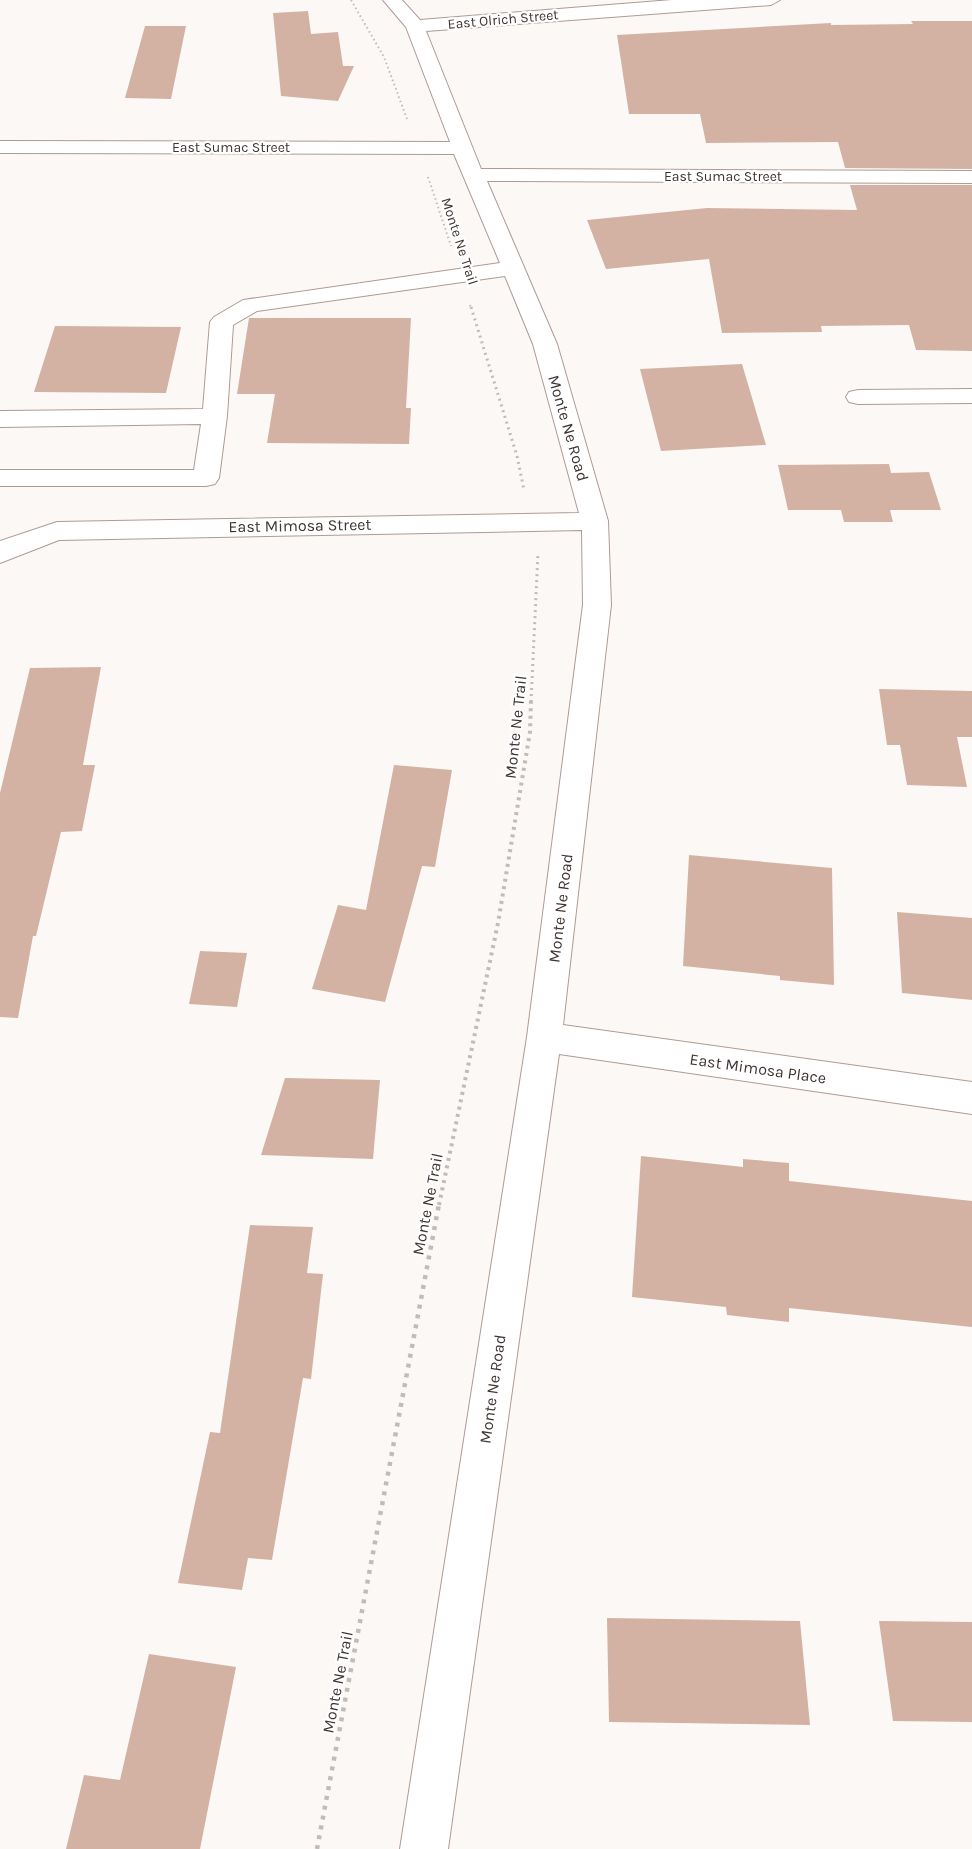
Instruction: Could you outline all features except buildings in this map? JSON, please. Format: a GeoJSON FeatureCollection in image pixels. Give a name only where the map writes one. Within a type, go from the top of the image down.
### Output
{"type":"FeatureCollection","features":[{"type":"Feature","properties":{"kind":"street","name":"Monte Ne Road"},"geometry":{"type":"LineString","coordinates":[[392,0],[415,26],[468,162],[545,344],[595,521],[596,618],[544,1037],[424,1849]]}},
{"type":"Feature","properties":{"kind":"street","name":"East Olrich Street"},"geometry":{"type":"LineString","coordinates":[[415,26],[715,2],[771,0]]}},
{"type":"Feature","properties":{"kind":"street","name":"East Sumac Street"},"geometry":{"type":"LineString","coordinates":[[0,147],[972,177]]}},
{"type":"Feature","properties":{"kind":"street"},"geometry":{"type":"LineString","coordinates":[[0,478],[206,478],[215,416],[222,322],[251,305],[513,268]]}},
{"type":"Feature","properties":{"kind":"street"},"geometry":{"type":"LineString","coordinates":[[858,397],[972,396]]}},
{"type":"Feature","properties":{"kind":"street"},"geometry":{"type":"LineString","coordinates":[[0,419],[215,416]]}},
{"type":"Feature","properties":{"kind":"street","name":"East Mimosa Street"},"geometry":{"type":"LineString","coordinates":[[2,546],[57,531],[595,521]]}},
{"type":"Feature","properties":{"kind":"street","name":"East Mimosa Place"},"geometry":{"type":"LineString","coordinates":[[544,1037],[972,1098]]}},
{"type":"Feature","properties":{"kind":"path"},"geometry":{"type":"LineString","coordinates":[[351,0],[364,18],[389,65],[408,120]]}},
{"type":"Feature","properties":{"kind":"path","name":"Monte Ne Trail"},"geometry":{"type":"LineString","coordinates":[[428,176],[517,456],[526,496]]}},
{"type":"Feature","properties":{"kind":"path","name":"Monte Ne Trail"},"geometry":{"type":"LineString","coordinates":[[317,1849],[450,1148],[500,911],[530,732],[540,561]]}}]}
